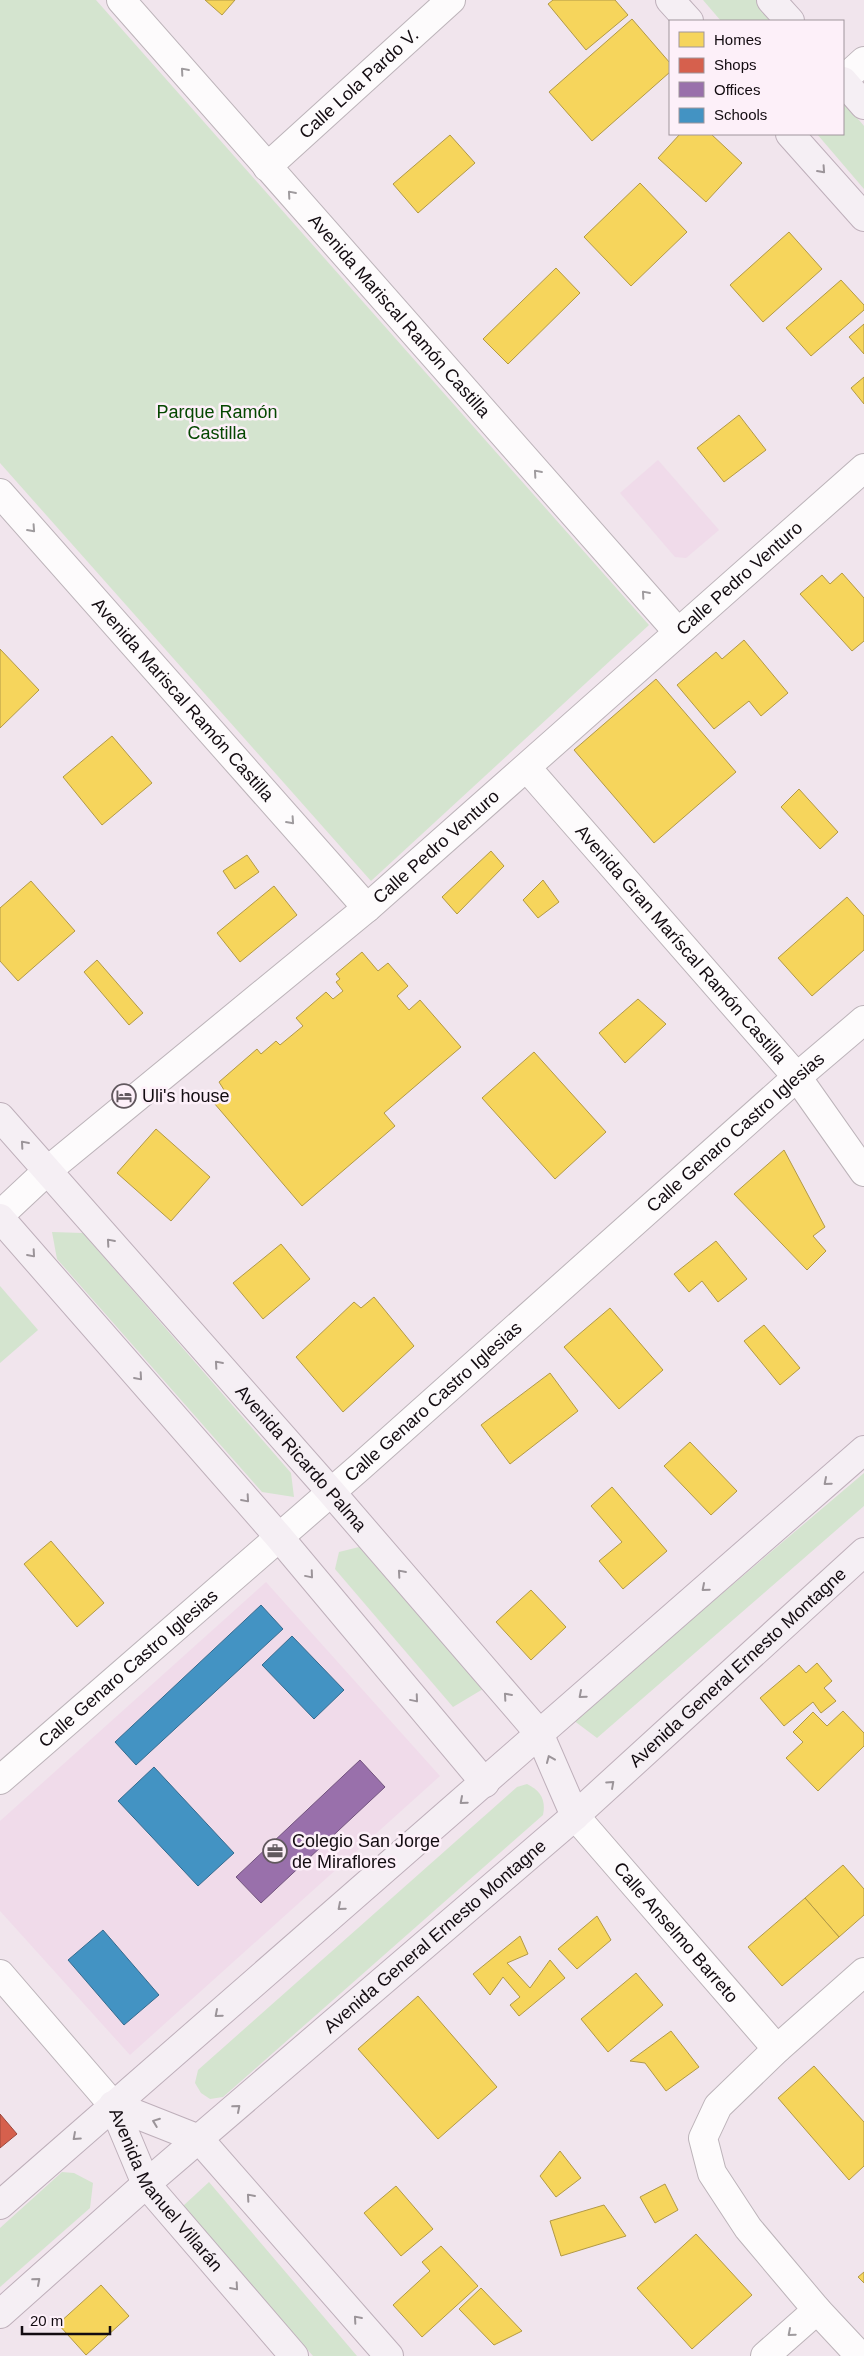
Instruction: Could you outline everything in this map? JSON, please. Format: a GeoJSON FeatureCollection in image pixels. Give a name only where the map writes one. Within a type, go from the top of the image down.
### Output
{"type":"FeatureCollection","features":[{"type":"Feature","properties":{"kind":"main road"},"geometry":{"type":"LineString","coordinates":[[670,0],[688,20]]}},
{"type":"Feature","properties":{"kind":"main road"},"geometry":{"type":"LineString","coordinates":[[771,0],[789,20]]}},
{"type":"Feature","properties":{"kind":"main road"},"geometry":{"type":"LineString","coordinates":[[844,81],[864,105]]}},
{"type":"Feature","properties":{"kind":"main road"},"geometry":{"type":"LineString","coordinates":[[791,135],[864,217]]}},
{"type":"Feature","properties":{"kind":"main road","name":"Avenida Ricardo Palma"},"geometry":{"type":"LineString","coordinates":[[0,1117],[331,1492],[539,1733],[575,1816]]}},
{"type":"Feature","properties":{"kind":"main road"},"geometry":{"type":"LineString","coordinates":[[0,1217],[279,1537],[485,1782]]}},
{"type":"Feature","properties":{"kind":"main road"},"geometry":{"type":"LineString","coordinates":[[0,2205],[864,1450]]}},
{"type":"Feature","properties":{"kind":"main road","name":"Avenida General Ernesto Montagne"},"geometry":{"type":"LineString","coordinates":[[0,2314],[146,2184],[575,1816],[864,1552]]}},
{"type":"Feature","properties":{"kind":"main road","name":"Avenida Manuel Villarán"},"geometry":{"type":"LineString","coordinates":[[113,2105],[199,2139],[389,2356]]}},
{"type":"Feature","properties":{"kind":"main road","name":"Avenida Manuel Villarán"},"geometry":{"type":"LineString","coordinates":[[113,2105],[146,2184],[294,2356]]}},
{"type":"Feature","properties":{"kind":"street","name":"Avenida Mariscal Ramón Castilla"},"geometry":{"type":"LineString","coordinates":[[121,0],[677,631]]}},
{"type":"Feature","properties":{"kind":"street","name":"Calle Lola Pardo V."},"geometry":{"type":"LineString","coordinates":[[267,167],[451,0]]}},
{"type":"Feature","properties":{"kind":"street"},"geometry":{"type":"LineString","coordinates":[[844,79],[864,61]]}},
{"type":"Feature","properties":{"kind":"street","name":"Calle Pedro Venturo"},"geometry":{"type":"LineString","coordinates":[[0,1217],[47,1171],[367,908],[527,768],[677,631],[864,468]]}},
{"type":"Feature","properties":{"kind":"street","name":"Avenida Mariscal Ramón Castilla"},"geometry":{"type":"LineString","coordinates":[[0,493],[367,908]]}},
{"type":"Feature","properties":{"kind":"street","name":"Avenida Gran Maríscal Ramón Castilla"},"geometry":{"type":"LineString","coordinates":[[527,768],[797,1077],[864,1172]]}},
{"type":"Feature","properties":{"kind":"street","name":"Calle Genaro Castro Iglesias"},"geometry":{"type":"LineString","coordinates":[[0,1780],[331,1492],[797,1077],[864,1020]]}},
{"type":"Feature","properties":{"kind":"street","name":"Calle Anselmo Barreto"},"geometry":{"type":"LineString","coordinates":[[575,1816],[777,2048]]}},
{"type":"Feature","properties":{"kind":"street"},"geometry":{"type":"LineString","coordinates":[[860,2356],[817,2310],[748,2228],[712,2173],[703,2138],[718,2106],[777,2048],[864,1972]]}},
{"type":"Feature","properties":{"kind":"street"},"geometry":{"type":"LineString","coordinates":[[0,1974],[113,2105]]}},
{"type":"Feature","properties":{"kind":"street"},"geometry":{"type":"LineString","coordinates":[[765,2356],[817,2310]]}},
{"type":"Feature","properties":{"kind":"shaded area"},"geometry":{"type":"Polygon","coordinates":[[[658,460],[719,530],[686,558],[675,557],[620,493],[658,460]]]}},
{"type":"Feature","properties":{"kind":"shaded area"},"geometry":{"type":"Polygon","coordinates":[[[266,1582],[440,1776],[130,2055],[0,1911],[0,1821],[266,1582]]]}},
{"type":"Feature","properties":{"kind":"green space","name":"Parque Ramón Castilla"},"geometry":{"type":"Polygon","coordinates":[[[0,0],[96,0],[649,625],[371,881],[0,463],[0,0]]]}},
{"type":"Feature","properties":{"kind":"green space"},"geometry":{"type":"Polygon","coordinates":[[[703,0],[757,0],[774,20],[720,20],[703,0]]]}},
{"type":"Feature","properties":{"kind":"green space"},"geometry":{"type":"Polygon","coordinates":[[[844,102],[864,126],[864,189],[818,135],[844,135],[844,102]]]}},
{"type":"Feature","properties":{"kind":"green space"},"geometry":{"type":"Polygon","coordinates":[[[52,1232],[83,1233],[291,1473],[294,1497],[262,1492],[57,1259],[52,1232]]]}},
{"type":"Feature","properties":{"kind":"green space"},"geometry":{"type":"Polygon","coordinates":[[[0,1286],[38,1330],[0,1363],[0,1286]]]}},
{"type":"Feature","properties":{"kind":"green space"},"geometry":{"type":"Polygon","coordinates":[[[864,1473],[864,1506],[597,1738],[573,1720],[864,1473]]]}},
{"type":"Feature","properties":{"kind":"green space"},"geometry":{"type":"Polygon","coordinates":[[[359,1547],[483,1689],[453,1707],[335,1569],[339,1552],[359,1547]]]}},
{"type":"Feature","properties":{"kind":"green space"},"geometry":{"type":"Polygon","coordinates":[[[527,1784],[541,1796],[544,1805],[543,1815],[223,2097],[210,2099],[201,2093],[195,2083],[198,2070],[517,1787],[527,1784]]]}},
{"type":"Feature","properties":{"kind":"green space"},"geometry":{"type":"Polygon","coordinates":[[[62,2172],[74,2173],[93,2183],[90,2208],[0,2287],[0,2228],[62,2172]]]}},
{"type":"Feature","properties":{"kind":"green space"},"geometry":{"type":"Polygon","coordinates":[[[209,2182],[357,2356],[313,2356],[183,2206],[209,2182]]]}},
{"type":"Feature","properties":{"kind":"building: Homes"},"geometry":{"type":"Polygon","coordinates":[[[205,0],[235,0],[222,15],[205,0]]]}},
{"type":"Feature","properties":{"kind":"building: Homes"},"geometry":{"type":"Polygon","coordinates":[[[553,0],[615,0],[628,15],[586,50],[548,4],[553,0]]]}},
{"type":"Feature","properties":{"kind":"building: Homes"},"geometry":{"type":"Polygon","coordinates":[[[632,19],[669,62],[669,73],[592,141],[549,92],[632,19]]]}},
{"type":"Feature","properties":{"kind":"building: Homes"},"geometry":{"type":"Polygon","coordinates":[[[450,135],[475,163],[418,213],[393,184],[450,135]]]}},
{"type":"Feature","properties":{"kind":"building: Homes"},"geometry":{"type":"Polygon","coordinates":[[[679,135],[712,135],[742,163],[706,202],[658,158],[679,135]]]}},
{"type":"Feature","properties":{"kind":"building: Homes"},"geometry":{"type":"Polygon","coordinates":[[[640,183],[687,232],[631,286],[584,237],[640,183]]]}},
{"type":"Feature","properties":{"kind":"building: Homes"},"geometry":{"type":"Polygon","coordinates":[[[789,232],[822,269],[763,322],[730,285],[789,232]]]}},
{"type":"Feature","properties":{"kind":"building: Homes"},"geometry":{"type":"Polygon","coordinates":[[[556,268],[580,293],[508,364],[483,339],[556,268]]]}},
{"type":"Feature","properties":{"kind":"building: Homes"},"geometry":{"type":"Polygon","coordinates":[[[841,280],[864,305],[864,310],[811,356],[786,328],[841,280]]]}},
{"type":"Feature","properties":{"kind":"building: Homes"},"geometry":{"type":"Polygon","coordinates":[[[864,324],[864,354],[849,337],[864,324]]]}},
{"type":"Feature","properties":{"kind":"building: Homes"},"geometry":{"type":"Polygon","coordinates":[[[864,377],[864,404],[851,388],[864,377]]]}},
{"type":"Feature","properties":{"kind":"building: Homes"},"geometry":{"type":"Polygon","coordinates":[[[739,415],[766,450],[724,482],[697,448],[739,415]]]}},
{"type":"Feature","properties":{"kind":"building: Homes"},"geometry":{"type":"Polygon","coordinates":[[[842,573],[864,598],[864,641],[852,651],[800,594],[822,575],[830,584],[842,573]]]}},
{"type":"Feature","properties":{"kind":"building: Homes"},"geometry":{"type":"Polygon","coordinates":[[[744,640],[788,693],[761,716],[749,701],[714,729],[677,685],[716,652],[722,659],[744,640]]]}},
{"type":"Feature","properties":{"kind":"building: Homes"},"geometry":{"type":"Polygon","coordinates":[[[0,649],[39,690],[0,728],[0,649]]]}},
{"type":"Feature","properties":{"kind":"building: Homes"},"geometry":{"type":"Polygon","coordinates":[[[656,679],[736,772],[654,843],[574,750],[656,679]]]}},
{"type":"Feature","properties":{"kind":"building: Homes"},"geometry":{"type":"Polygon","coordinates":[[[112,736],[152,783],[102,825],[63,777],[112,736]]]}},
{"type":"Feature","properties":{"kind":"building: Homes"},"geometry":{"type":"Polygon","coordinates":[[[799,789],[838,832],[820,849],[781,807],[799,789]]]}},
{"type":"Feature","properties":{"kind":"building: Homes"},"geometry":{"type":"Polygon","coordinates":[[[491,851],[504,866],[457,914],[442,897],[491,851]]]}},
{"type":"Feature","properties":{"kind":"building: Homes"},"geometry":{"type":"Polygon","coordinates":[[[247,855],[259,872],[235,889],[223,871],[247,855]]]}},
{"type":"Feature","properties":{"kind":"building: Homes"},"geometry":{"type":"Polygon","coordinates":[[[543,880],[559,902],[538,918],[523,900],[543,880]]]}},
{"type":"Feature","properties":{"kind":"building: Homes"},"geometry":{"type":"Polygon","coordinates":[[[31,881],[75,931],[18,981],[0,961],[0,908],[31,881]]]}},
{"type":"Feature","properties":{"kind":"building: Homes"},"geometry":{"type":"Polygon","coordinates":[[[274,886],[297,915],[240,962],[217,933],[274,886]]]}},
{"type":"Feature","properties":{"kind":"building: Homes"},"geometry":{"type":"Polygon","coordinates":[[[847,897],[864,916],[864,950],[812,996],[778,958],[847,897]]]}},
{"type":"Feature","properties":{"kind":"building: Homes"},"geometry":{"type":"Polygon","coordinates":[[[362,952],[378,971],[388,963],[408,986],[397,996],[409,1010],[420,1000],[461,1047],[384,1113],[395,1126],[302,1206],[214,1103],[226,1093],[219,1082],[257,1049],[261,1054],[276,1041],[280,1045],[303,1026],[296,1018],[326,992],[333,999],[343,991],[336,982],[340,979],[336,974],[362,952]]]}},
{"type":"Feature","properties":{"kind":"building: Homes"},"geometry":{"type":"Polygon","coordinates":[[[97,960],[143,1013],[129,1025],[84,972],[97,960]]]}},
{"type":"Feature","properties":{"kind":"building: Homes"},"geometry":{"type":"Polygon","coordinates":[[[638,999],[666,1024],[625,1063],[599,1033],[638,999]]]}},
{"type":"Feature","properties":{"kind":"building: Homes"},"geometry":{"type":"Polygon","coordinates":[[[534,1052],[606,1132],[555,1179],[482,1098],[534,1052]]]}},
{"type":"Feature","properties":{"kind":"building: Homes"},"geometry":{"type":"Polygon","coordinates":[[[156,1129],[210,1177],[171,1221],[117,1173],[156,1129]]]}},
{"type":"Feature","properties":{"kind":"building: Homes"},"geometry":{"type":"Polygon","coordinates":[[[784,1150],[825,1227],[813,1236],[826,1251],[807,1270],[734,1194],[784,1150]]]}},
{"type":"Feature","properties":{"kind":"building: Homes"},"geometry":{"type":"Polygon","coordinates":[[[716,1241],[747,1279],[718,1302],[702,1281],[689,1292],[674,1274],[716,1241]]]}},
{"type":"Feature","properties":{"kind":"building: Homes"},"geometry":{"type":"Polygon","coordinates":[[[281,1244],[310,1279],[263,1319],[233,1283],[281,1244]]]}},
{"type":"Feature","properties":{"kind":"building: Homes"},"geometry":{"type":"Polygon","coordinates":[[[374,1297],[414,1346],[343,1412],[296,1357],[354,1302],[361,1308],[374,1297]]]}},
{"type":"Feature","properties":{"kind":"building: Homes"},"geometry":{"type":"Polygon","coordinates":[[[610,1308],[663,1370],[619,1409],[564,1347],[610,1308]]]}},
{"type":"Feature","properties":{"kind":"building: Homes"},"geometry":{"type":"Polygon","coordinates":[[[764,1325],[800,1368],[780,1385],[744,1341],[764,1325]]]}},
{"type":"Feature","properties":{"kind":"building: Homes"},"geometry":{"type":"Polygon","coordinates":[[[550,1373],[578,1411],[510,1464],[481,1425],[550,1373]]]}},
{"type":"Feature","properties":{"kind":"building: Homes"},"geometry":{"type":"Polygon","coordinates":[[[690,1442],[737,1491],[711,1515],[664,1466],[690,1442]]]}},
{"type":"Feature","properties":{"kind":"building: Homes"},"geometry":{"type":"Polygon","coordinates":[[[612,1487],[667,1551],[623,1589],[599,1561],[622,1542],[591,1506],[612,1487]]]}},
{"type":"Feature","properties":{"kind":"building: Homes"},"geometry":{"type":"Polygon","coordinates":[[[51,1541],[104,1603],[77,1627],[24,1564],[51,1541]]]}},
{"type":"Feature","properties":{"kind":"building: Homes"},"geometry":{"type":"Polygon","coordinates":[[[531,1590],[566,1627],[531,1660],[496,1622],[531,1590]]]}},
{"type":"Feature","properties":{"kind":"building: Homes"},"geometry":{"type":"Polygon","coordinates":[[[817,1663],[832,1681],[824,1688],[836,1701],[821,1713],[813,1702],[784,1726],[760,1698],[799,1665],[806,1673],[817,1663]]]}},
{"type":"Feature","properties":{"kind":"building: Homes"},"geometry":{"type":"Polygon","coordinates":[[[843,1711],[864,1733],[864,1746],[818,1791],[786,1758],[803,1742],[793,1732],[813,1712],[827,1726],[843,1711]]]}},
{"type":"Feature","properties":{"kind":"building: Homes"},"geometry":{"type":"Polygon","coordinates":[[[843,1865],[864,1889],[864,1915],[839,1937],[805,1898],[843,1865]]]}},
{"type":"Feature","properties":{"kind":"building: Homes"},"geometry":{"type":"Polygon","coordinates":[[[805,1898],[839,1937],[782,1986],[748,1947],[805,1898]]]}},
{"type":"Feature","properties":{"kind":"building: Homes"},"geometry":{"type":"Polygon","coordinates":[[[597,1916],[611,1940],[577,1969],[558,1949],[597,1916]]]}},
{"type":"Feature","properties":{"kind":"building: Homes"},"geometry":{"type":"Polygon","coordinates":[[[520,1936],[528,1954],[507,1963],[530,1988],[550,1960],[565,1978],[519,2016],[510,2005],[520,1997],[503,1977],[490,1995],[473,1974],[520,1936]]]}},
{"type":"Feature","properties":{"kind":"building: Homes"},"geometry":{"type":"Polygon","coordinates":[[[636,1973],[663,2005],[608,2052],[581,2019],[636,1973]]]}},
{"type":"Feature","properties":{"kind":"building: Homes"},"geometry":{"type":"Polygon","coordinates":[[[418,1996],[497,2087],[438,2139],[358,2049],[418,1996]]]}},
{"type":"Feature","properties":{"kind":"building: Homes"},"geometry":{"type":"Polygon","coordinates":[[[671,2031],[699,2067],[666,2091],[645,2063],[630,2061],[671,2031]]]}},
{"type":"Feature","properties":{"kind":"building: Homes"},"geometry":{"type":"Polygon","coordinates":[[[814,2066],[864,2122],[864,2166],[849,2180],[778,2098],[814,2066]]]}},
{"type":"Feature","properties":{"kind":"building: Homes"},"geometry":{"type":"Polygon","coordinates":[[[560,2151],[581,2178],[556,2197],[540,2176],[560,2151]]]}},
{"type":"Feature","properties":{"kind":"building: Homes"},"geometry":{"type":"Polygon","coordinates":[[[665,2184],[678,2210],[655,2223],[640,2197],[665,2184]]]}},
{"type":"Feature","properties":{"kind":"building: Homes"},"geometry":{"type":"Polygon","coordinates":[[[396,2186],[433,2229],[401,2256],[364,2213],[396,2186]]]}},
{"type":"Feature","properties":{"kind":"building: Homes"},"geometry":{"type":"Polygon","coordinates":[[[604,2205],[626,2236],[561,2256],[550,2221],[604,2205]]]}},
{"type":"Feature","properties":{"kind":"building: Homes"},"geometry":{"type":"Polygon","coordinates":[[[696,2234],[752,2295],[692,2349],[637,2288],[696,2234]]]}},
{"type":"Feature","properties":{"kind":"building: Homes"},"geometry":{"type":"Polygon","coordinates":[[[441,2246],[478,2286],[422,2337],[393,2305],[430,2271],[422,2262],[441,2246]]]}},
{"type":"Feature","properties":{"kind":"building: Homes"},"geometry":{"type":"Polygon","coordinates":[[[864,2272],[864,2283],[858,2277],[864,2272]]]}},
{"type":"Feature","properties":{"kind":"building: Homes"},"geometry":{"type":"Polygon","coordinates":[[[101,2285],[129,2316],[86,2355],[58,2324],[101,2285]]]}},
{"type":"Feature","properties":{"kind":"building: Homes"},"geometry":{"type":"Polygon","coordinates":[[[481,2288],[522,2331],[494,2345],[459,2309],[481,2288]]]}},
{"type":"Feature","properties":{"kind":"building: Shops"},"geometry":{"type":"Polygon","coordinates":[[[0,2114],[17,2134],[0,2148],[0,2114]]]}},
{"type":"Feature","properties":{"kind":"building: Offices"},"geometry":{"type":"Polygon","coordinates":[[[360,1760],[385,1787],[261,1903],[236,1877],[360,1760]]]}},
{"type":"Feature","properties":{"kind":"building: Schools"},"geometry":{"type":"Polygon","coordinates":[[[261,1605],[283,1629],[136,1765],[115,1742],[261,1605]]]}},
{"type":"Feature","properties":{"kind":"building: Schools"},"geometry":{"type":"Polygon","coordinates":[[[292,1636],[344,1690],[314,1719],[262,1665],[292,1636]]]}},
{"type":"Feature","properties":{"kind":"building: Schools"},"geometry":{"type":"Polygon","coordinates":[[[154,1767],[234,1853],[198,1886],[118,1801],[154,1767]]]}},
{"type":"Feature","properties":{"kind":"building: Schools"},"geometry":{"type":"Polygon","coordinates":[[[103,1930],[159,1995],[124,2025],[68,1960],[103,1930]]]}},
{"type":"Feature","properties":{"kind":"place","name":"Uli's house"},"geometry":{"type":"Point","coordinates":[124,1096]}},
{"type":"Feature","properties":{"kind":"place","name":"Colegio San Jorge de Miraflores"},"geometry":{"type":"Point","coordinates":[275,1851]}}]}
